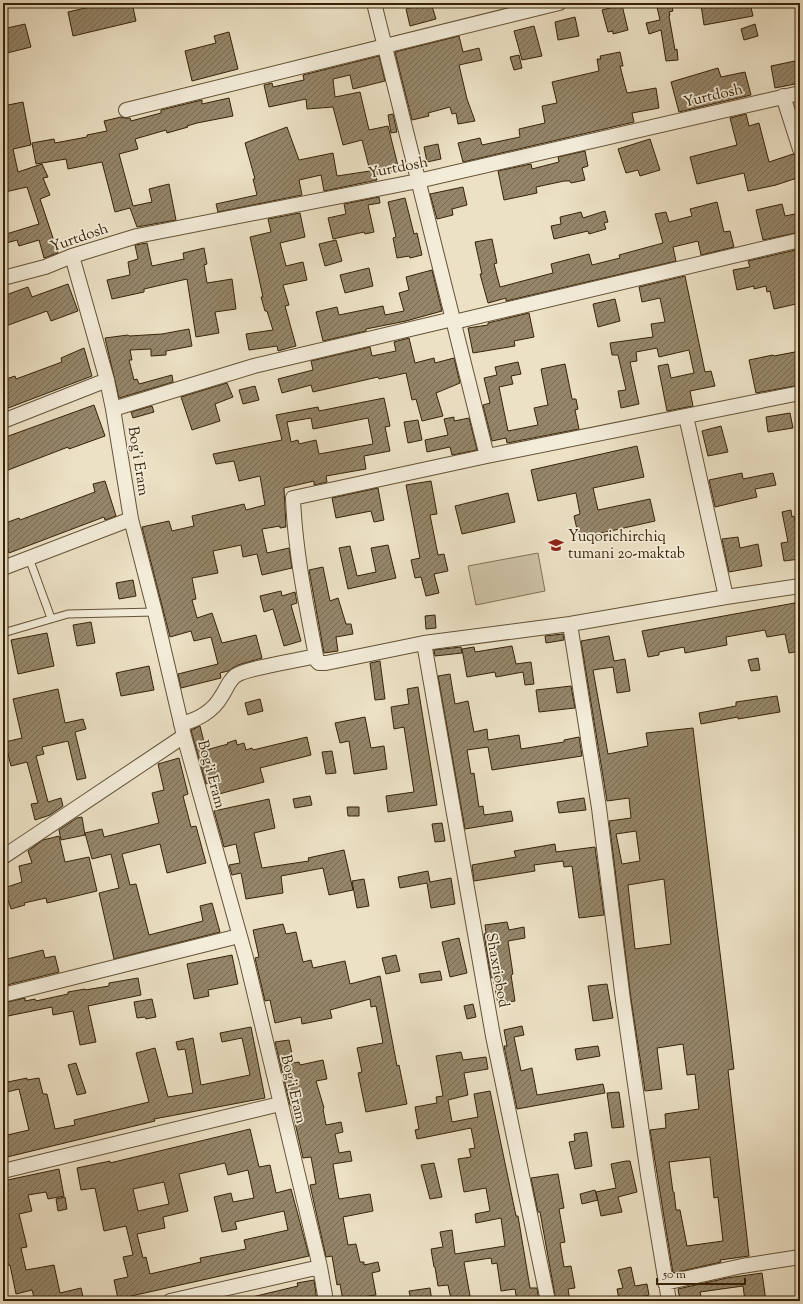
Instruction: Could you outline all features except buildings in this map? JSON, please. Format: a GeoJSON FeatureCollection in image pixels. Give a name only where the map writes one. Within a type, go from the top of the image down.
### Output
{"type":"FeatureCollection","features":[{"type":"Feature","properties":{"kind":"street"},"geometry":{"type":"LineString","coordinates":[[374,3],[487,456]]}},
{"type":"Feature","properties":{"kind":"street"},"geometry":{"type":"LineString","coordinates":[[126,110],[559,3]]}},
{"type":"Feature","properties":{"kind":"street","name":"Yurtdosh"},"geometry":{"type":"LineString","coordinates":[[3,278],[45,267],[72,256],[137,236],[418,181],[800,93]]}},
{"type":"Feature","properties":{"kind":"street"},"geometry":{"type":"LineString","coordinates":[[783,96],[800,149]]}},
{"type":"Feature","properties":{"kind":"street"},"geometry":{"type":"LineString","coordinates":[[113,409],[254,366],[800,240]]}},
{"type":"Feature","properties":{"kind":"street","name":"Bog'i Eram"},"geometry":{"type":"LineString","coordinates":[[72,256],[107,380],[131,519],[183,730],[246,958],[320,1267],[326,1301]]}},
{"type":"Feature","properties":{"kind":"street"},"geometry":{"type":"LineString","coordinates":[[3,421],[107,380]]}},
{"type":"Feature","properties":{"kind":"street"},"geometry":{"type":"LineString","coordinates":[[800,392],[487,456],[293,498],[294,521],[307,612],[317,661],[320,664],[424,643],[570,624],[726,597],[800,586]]}},
{"type":"Feature","properties":{"kind":"street"},"geometry":{"type":"LineString","coordinates":[[686,416],[726,597]]}},
{"type":"Feature","properties":{"kind":"street"},"geometry":{"type":"LineString","coordinates":[[3,568],[131,519]]}},
{"type":"Feature","properties":{"kind":"street"},"geometry":{"type":"LineString","coordinates":[[570,624],[599,808],[623,1000],[648,1175],[669,1301]]}},
{"type":"Feature","properties":{"kind":"street","name":"Shaxriobod"},"geometry":{"type":"LineString","coordinates":[[424,643],[492,1036],[548,1301]]}},
{"type":"Feature","properties":{"kind":"street"},"geometry":{"type":"LineString","coordinates":[[3,857],[211,709],[221,698],[228,684],[236,676],[248,671],[316,656]]}},
{"type":"Feature","properties":{"kind":"street"},"geometry":{"type":"LineString","coordinates":[[3,995],[239,936]]}},
{"type":"Feature","properties":{"kind":"street"},"geometry":{"type":"LineString","coordinates":[[3,1171],[280,1104]]}},
{"type":"Feature","properties":{"kind":"street"},"geometry":{"type":"LineString","coordinates":[[665,1283],[742,1266],[800,1257]]}},
{"type":"Feature","properties":{"kind":"street"},"geometry":{"type":"LineString","coordinates":[[170,1301],[320,1267]]}},
{"type":"Feature","properties":{"kind":"lane"},"geometry":{"type":"LineString","coordinates":[[29,558],[51,618]]}},
{"type":"Feature","properties":{"kind":"lane"},"geometry":{"type":"LineString","coordinates":[[3,633],[68,614],[155,612]]}},
{"type":"Feature","properties":{"kind":"shaded area"},"geometry":{"type":"Polygon","coordinates":[[[538,553],[545,591],[476,605],[468,566],[538,553]]]}},
{"type":"Feature","properties":{"kind":"place","name":"Yuqorichirchiq tumani 20-maktab"},"geometry":{"type":"Point","coordinates":[556,545]}}]}
